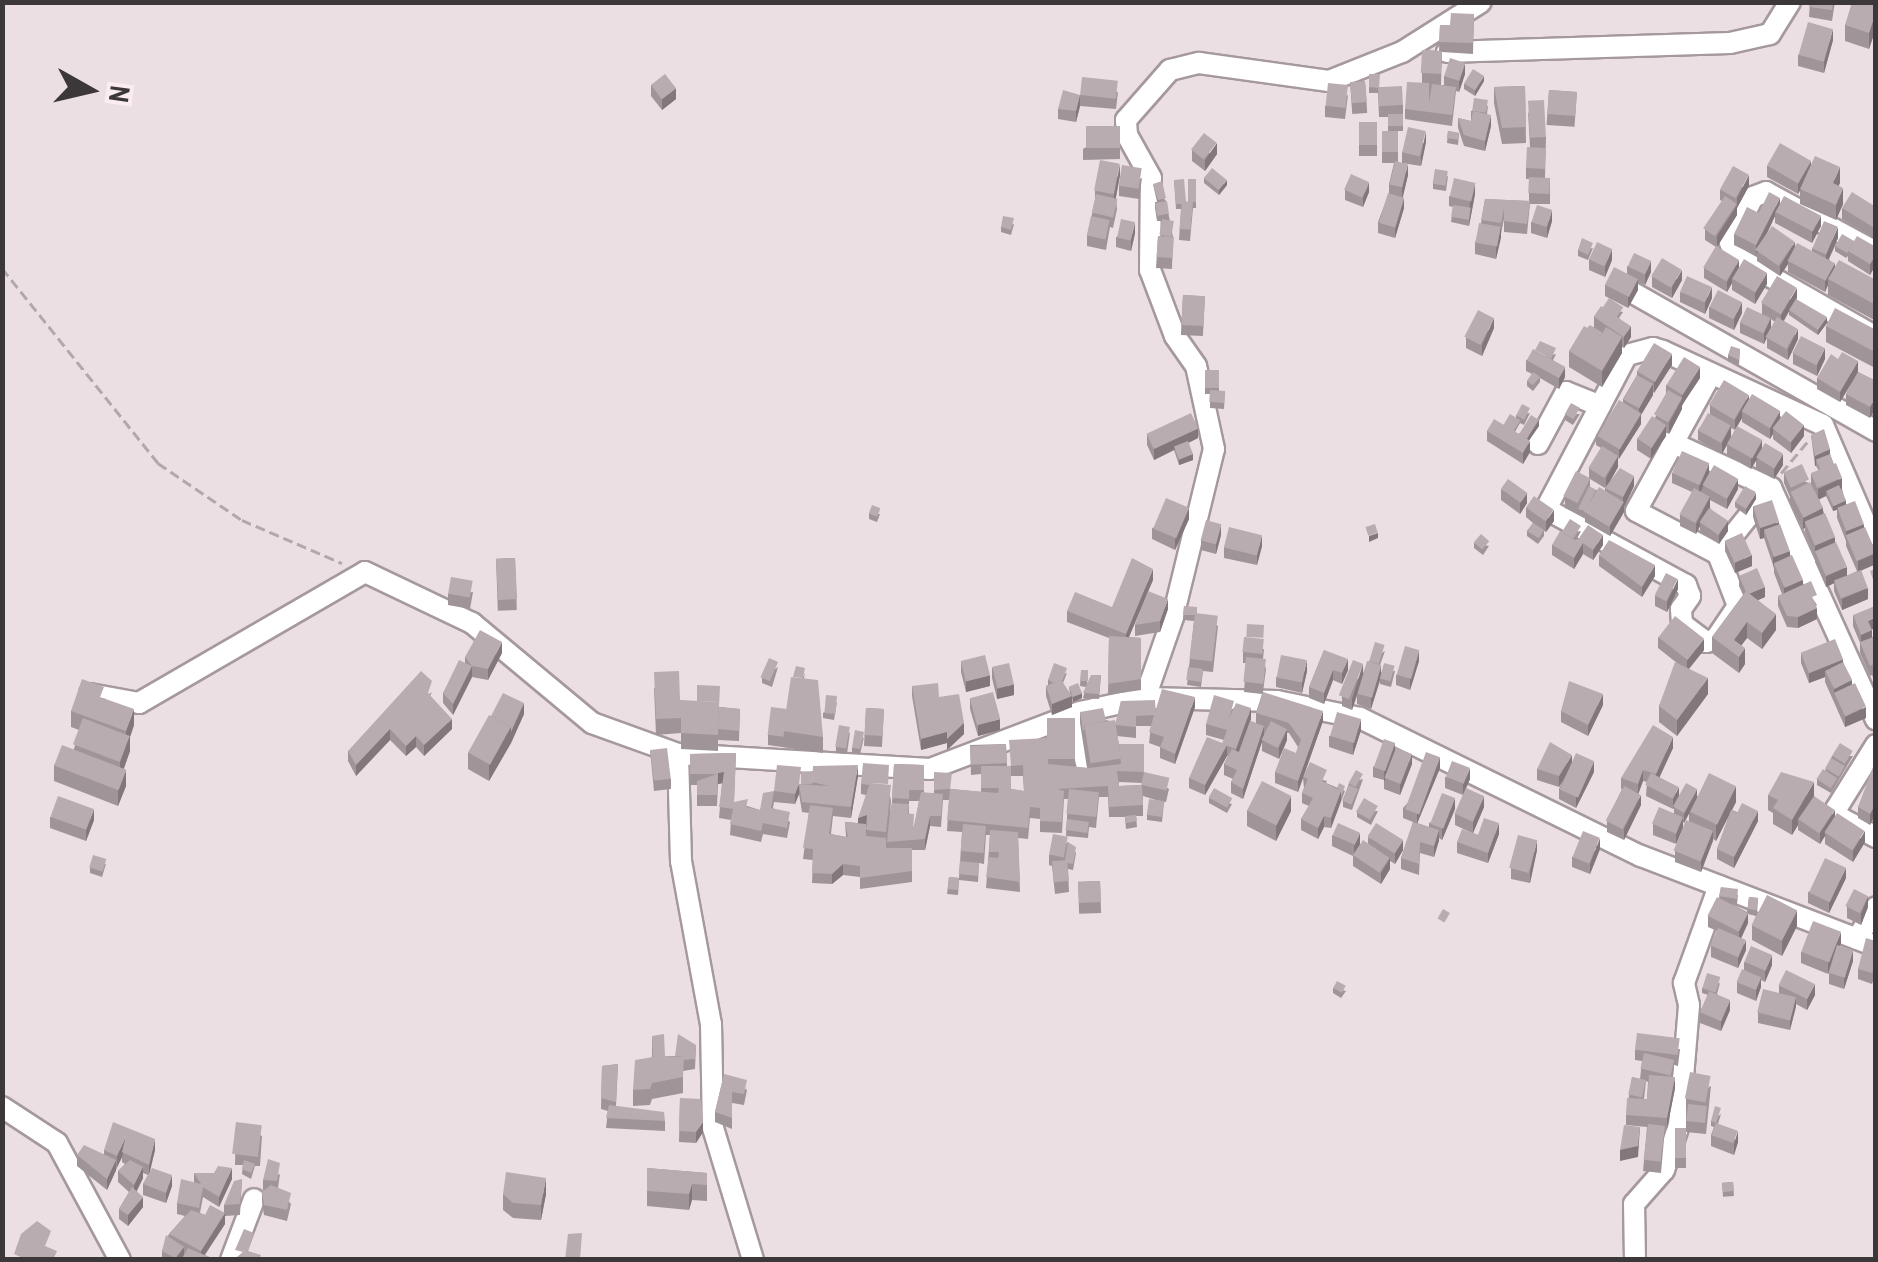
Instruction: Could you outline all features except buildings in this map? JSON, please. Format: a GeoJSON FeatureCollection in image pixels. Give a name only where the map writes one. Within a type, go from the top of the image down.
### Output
{"type":"FeatureCollection","features":[{"type":"Feature","properties":{"kind":"street"},"geometry":{"type":"LineString","coordinates":[[1146,698],[1173,617],[1214,450],[1196,366],[1175,336],[1150,270],[1150,178],[1127,135],[1126,120],[1170,70],[1199,63],[1329,81],[1402,52],[1481,2]]}},
{"type":"Feature","properties":{"kind":"street"},"geometry":{"type":"LineString","coordinates":[[1402,52],[1730,43],[1770,34],[1790,2]]}},
{"type":"Feature","properties":{"kind":"street"},"geometry":{"type":"LineString","coordinates":[[1876,252],[1766,192],[1753,197],[1730,243],[1738,258],[1876,337]]}},
{"type":"Feature","properties":{"kind":"street"},"geometry":{"type":"LineString","coordinates":[[1628,290],[1876,430]]}},
{"type":"Feature","properties":{"kind":"street"},"geometry":{"type":"LineString","coordinates":[[1636,511],[1718,554],[1738,606],[1711,642],[1682,624],[1690,590],[1615,544],[1538,504],[1634,350],[1663,351],[1822,425],[1868,512],[1876,548]]}},
{"type":"Feature","properties":{"kind":"street"},"geometry":{"type":"LineString","coordinates":[[1615,544],[1711,374]]}},
{"type":"Feature","properties":{"kind":"street"},"geometry":{"type":"LineString","coordinates":[[1538,444],[1566,392],[1600,406]]}},
{"type":"Feature","properties":{"kind":"street"},"geometry":{"type":"LineString","coordinates":[[1671,442],[1771,488],[1876,719]]}},
{"type":"Feature","properties":{"kind":"street"},"geometry":{"type":"LineString","coordinates":[[1718,554],[1771,488]]}},
{"type":"Feature","properties":{"kind":"street"},"geometry":{"type":"LineString","coordinates":[[90,694],[138,704],[362,571],[472,623],[592,723],[678,754],[930,769],[1074,714],[1146,698],[1277,700],[1360,718],[1641,856],[1866,943],[1876,907]]}},
{"type":"Feature","properties":{"kind":"street"},"geometry":{"type":"LineString","coordinates":[[1834,628],[1862,614]]}},
{"type":"Feature","properties":{"kind":"street"},"geometry":{"type":"LineString","coordinates":[[1074,714],[1088,771]]}},
{"type":"Feature","properties":{"kind":"street"},"geometry":{"type":"LineString","coordinates":[[1876,745],[1836,809],[1838,816],[1876,837]]}},
{"type":"Feature","properties":{"kind":"street"},"geometry":{"type":"LineString","coordinates":[[678,754],[682,861],[711,1024],[713,1128],[753,1260]]}},
{"type":"Feature","properties":{"kind":"street"},"geometry":{"type":"LineString","coordinates":[[1635,1260],[1634,1204],[1664,1170],[1679,1125],[1690,1005],[1684,983],[1718,886]]}},
{"type":"Feature","properties":{"kind":"street"},"geometry":{"type":"LineString","coordinates":[[2,1107],[57,1143],[120,1260]]}},
{"type":"Feature","properties":{"kind":"street"},"geometry":{"type":"LineString","coordinates":[[230,1260],[254,1199]]}},
{"type":"Feature","properties":{"kind":"path"},"geometry":{"type":"LineString","coordinates":[[2,268],[158,462],[242,520],[362,571]]}},
{"type":"Feature","properties":{"kind":"path"},"geometry":{"type":"LineString","coordinates":[[1771,488],[1822,425]]}}]}
